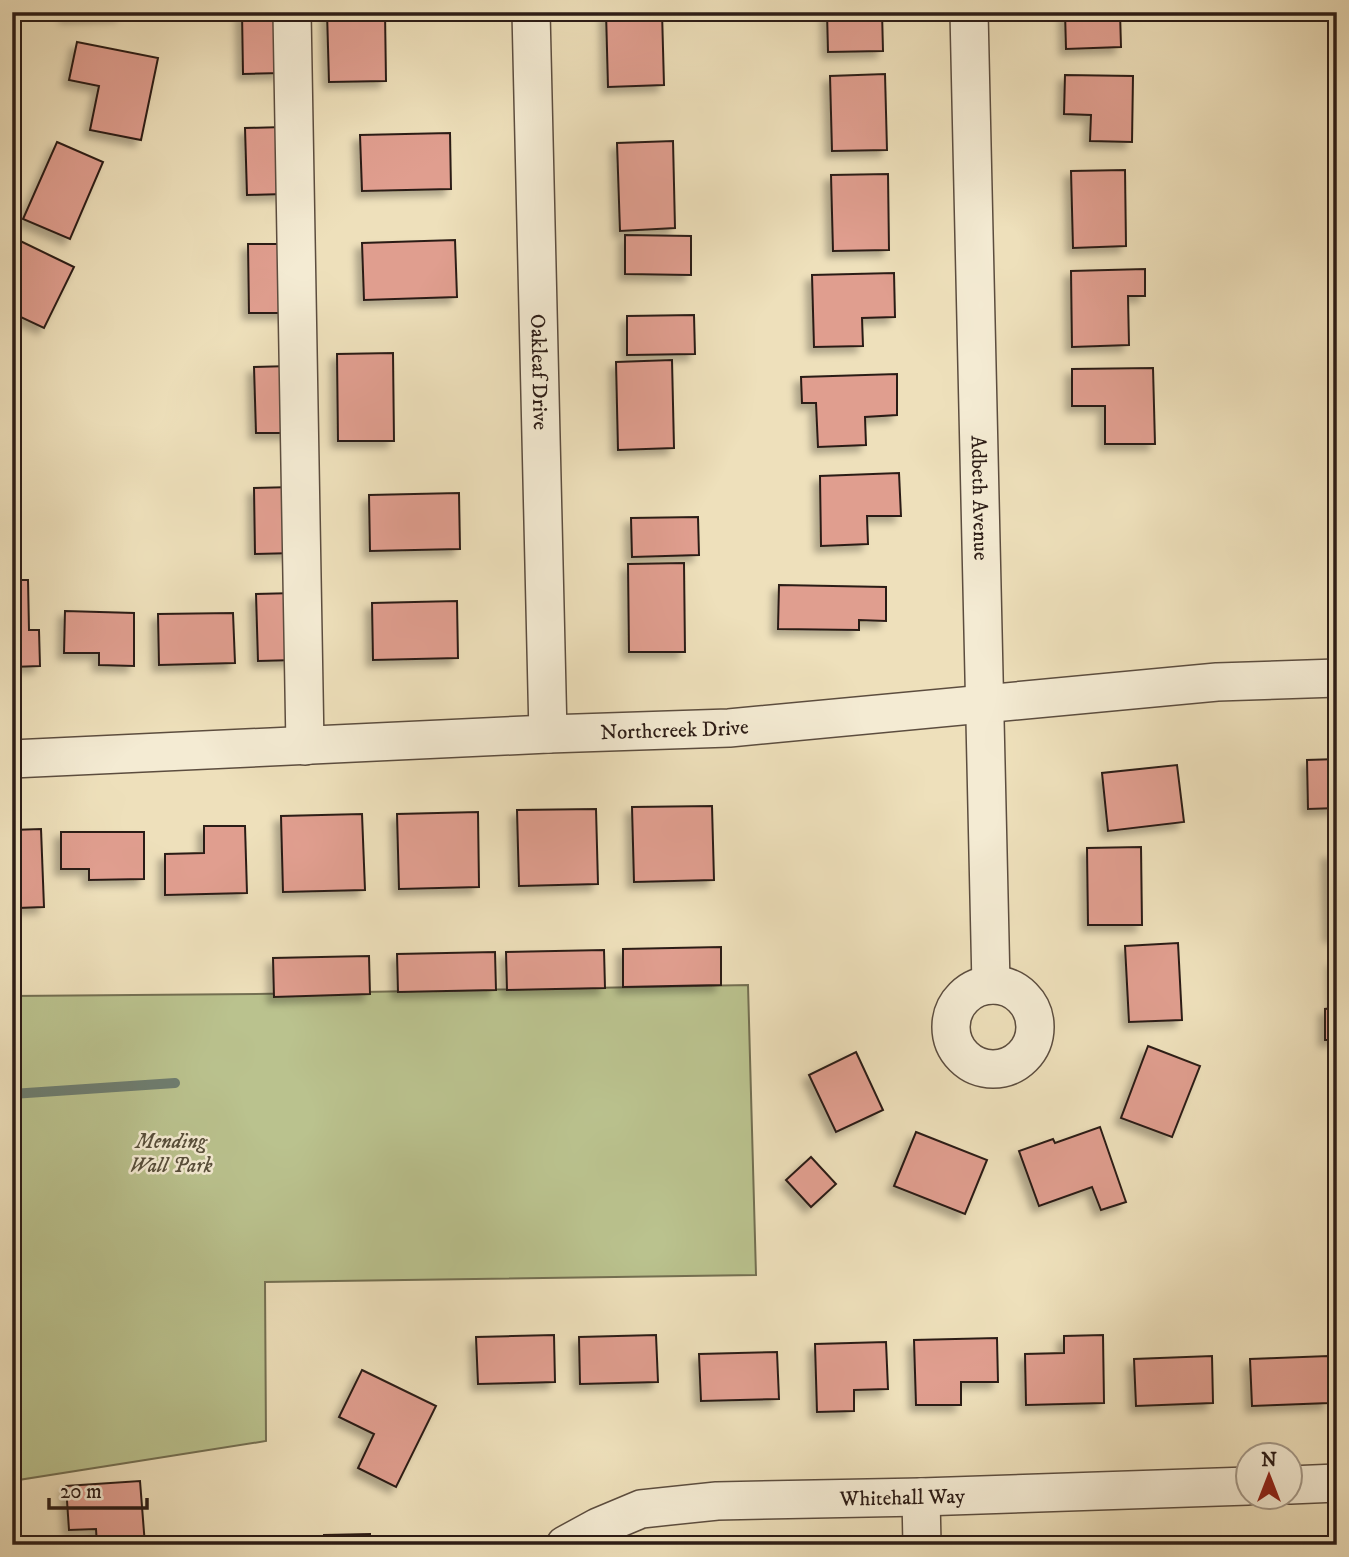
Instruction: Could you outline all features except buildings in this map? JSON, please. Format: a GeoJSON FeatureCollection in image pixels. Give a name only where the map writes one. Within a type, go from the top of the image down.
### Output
{"type":"FeatureCollection","features":[{"type":"Feature","properties":{"kind":"street"},"geometry":{"type":"LineString","coordinates":[[292,12],[305,746]]}},
{"type":"Feature","properties":{"kind":"street","name":"Oakleaf Drive"},"geometry":{"type":"LineString","coordinates":[[531,12],[548,734]]}},
{"type":"Feature","properties":{"kind":"street","name":"Adbeth Avenue"},"geometry":{"type":"LineString","coordinates":[[969,12],[991,985]]}},
{"type":"Feature","properties":{"kind":"street","name":"Northcreek Drive"},"geometry":{"type":"LineString","coordinates":[[12,759],[729,728],[1217,682],[1337,678]]}},
{"type":"Feature","properties":{"kind":"street"},"geometry":{"type":"LineString","coordinates":[[1304,1484],[1337,1483]]}},
{"type":"Feature","properties":{"kind":"street","name":"Whitehall Way"},"geometry":{"type":"LineString","coordinates":[[565,1545],[598,1527],[641,1509],[717,1501],[1234,1486]]}},
{"type":"Feature","properties":{"kind":"street"},"geometry":{"type":"LineString","coordinates":[[921,1497],[922,1545]]}},
{"type":"Feature","properties":{"kind":"green space","name":"Mending Wall Park"},"geometry":{"type":"Polygon","coordinates":[[[748,985],[756,1275],[265,1282],[266,1441],[12,1481],[12,996],[748,985]]]}},
{"type":"Feature","properties":{"kind":"waterway"},"geometry":{"type":"LineString","coordinates":[[12,1094],[175,1083]]}}]}
